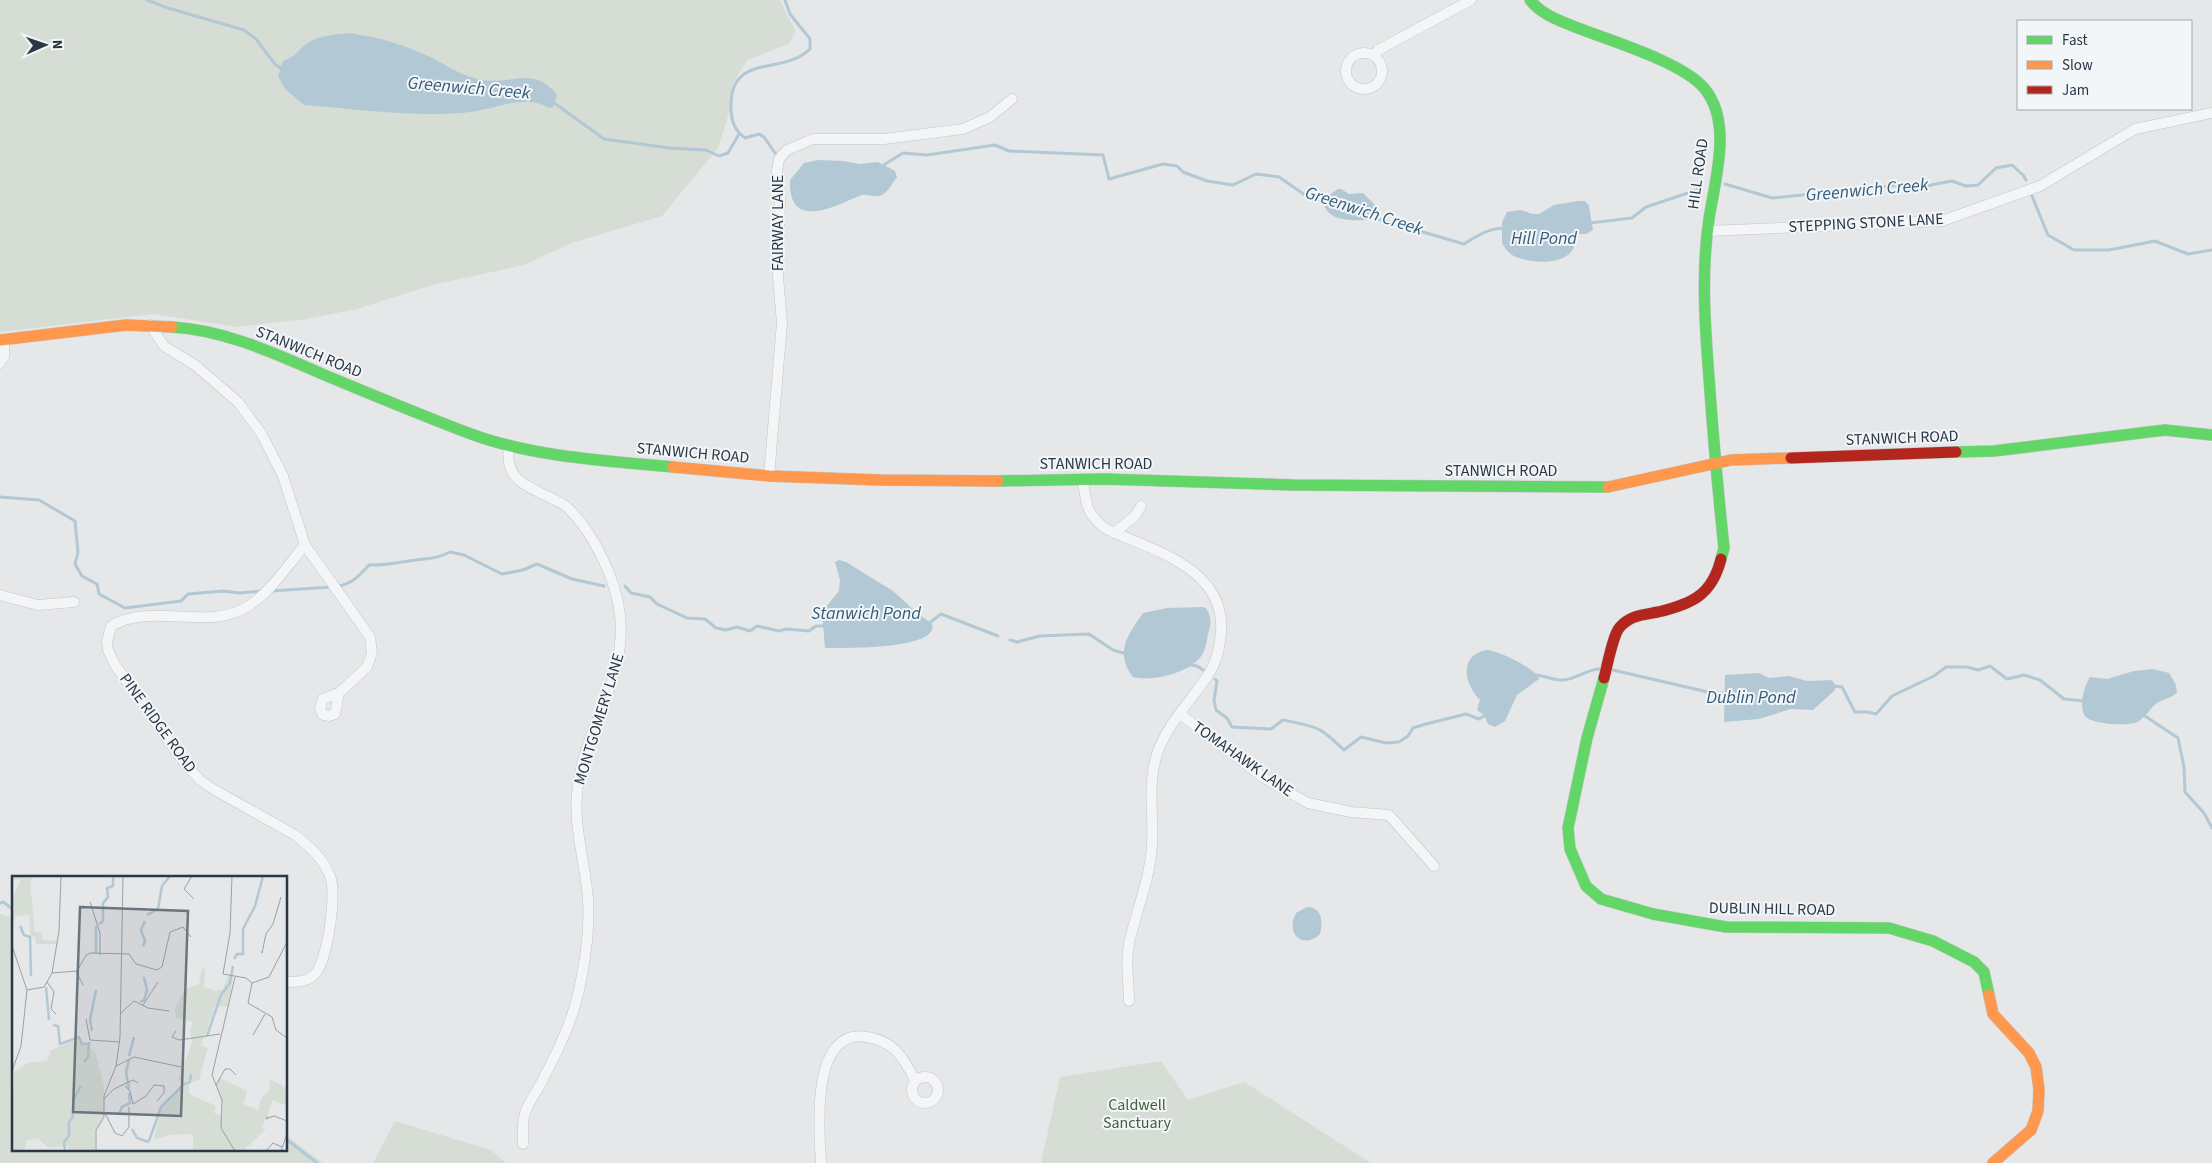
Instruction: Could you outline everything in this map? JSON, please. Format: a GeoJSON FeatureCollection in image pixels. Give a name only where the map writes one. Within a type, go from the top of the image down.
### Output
{"type":"FeatureCollection","features":[{"type":"Feature","properties":{"kind":"street"},"geometry":{"type":"LineString","coordinates":[[1374,56],[1378,50],[1471,0]]}},
{"type":"Feature","properties":{"kind":"street","name":"HILL ROAD"},"geometry":{"type":"LineString","coordinates":[[1530,0],[1538,10],[1681,69],[1695,77],[1704,86],[1713,101],[1721,136],[1707,231],[1704,313],[1714,465]]}},
{"type":"Feature","properties":{"kind":"street","name":"FAIRWAY LANE"},"geometry":{"type":"LineString","coordinates":[[769,476],[782,323],[778,277],[780,207],[777,170],[780,159],[787,150],[813,139],[884,139],[963,129],[990,117],[1012,99]]}},
{"type":"Feature","properties":{"kind":"street","name":"STEPPING STONE LANE"},"geometry":{"type":"LineString","coordinates":[[1707,231],[1942,221],[2040,186],[2135,129],[2212,113]]}},
{"type":"Feature","properties":{"kind":"street"},"geometry":{"type":"LineString","coordinates":[[150,325],[164,346],[195,365],[238,402],[261,433],[283,476],[305,545],[370,637],[371,659],[360,674],[339,694]]}},
{"type":"Feature","properties":{"kind":"street","name":"STANWICH ROAD"},"geometry":{"type":"LineString","coordinates":[[2,340],[108,326],[150,325],[189,328],[251,345],[395,405],[509,447],[610,461],[769,476],[880,480],[1043,481],[1083,479],[1456,488],[1614,487],[1731,460],[1994,451],[2165,430],[2212,435]]}},
{"type":"Feature","properties":{"kind":"street"},"geometry":{"type":"LineString","coordinates":[[0,363],[4,357],[2,340]]}},
{"type":"Feature","properties":{"kind":"street","name":"MONTGOMERY LANE"},"geometry":{"type":"LineString","coordinates":[[509,447],[507,460],[511,472],[529,487],[567,506],[583,524],[596,545],[616,596],[620,614],[621,636],[620,653],[615,673],[587,749],[578,783],[575,808],[576,823],[586,884],[588,928],[576,999],[569,1027],[560,1048],[524,1115],[523,1144]]}},
{"type":"Feature","properties":{"kind":"street","name":"DUBLIN HILL ROAD"},"geometry":{"type":"LineString","coordinates":[[1714,465],[1724,548],[1719,568],[1709,589],[1692,602],[1658,612],[1634,616],[1618,628],[1588,738],[1568,828],[1570,849],[1586,886],[1601,899],[1653,914],[1726,927],[1889,928],[1933,941],[1974,962],[1984,972],[1993,1014],[2029,1053],[2036,1066],[2039,1089],[2038,1111],[2031,1130],[1993,1163]]}},
{"type":"Feature","properties":{"kind":"street"},"geometry":{"type":"LineString","coordinates":[[1083,479],[1087,510],[1094,520],[1114,533],[1188,567],[1203,578],[1217,601],[1221,628],[1216,660],[1209,673],[1167,732],[1152,772],[1150,799],[1152,844],[1148,874],[1128,947],[1129,1001]]}},
{"type":"Feature","properties":{"kind":"street"},"geometry":{"type":"LineString","coordinates":[[1114,533],[1135,516],[1141,506]]}},
{"type":"Feature","properties":{"kind":"street","name":"PINE RIDGE ROAD"},"geometry":{"type":"LineString","coordinates":[[288,982],[305,980],[314,975],[324,956],[332,887],[325,864],[309,846],[295,836],[200,780],[186,765],[115,665],[106,642],[111,626],[128,618],[146,615],[215,617],[249,605],[273,583],[305,545]]}},
{"type":"Feature","properties":{"kind":"street"},"geometry":{"type":"LineString","coordinates":[[0,594],[38,605],[74,602]]}},
{"type":"Feature","properties":{"kind":"street","name":"TOMAHAWK LANE"},"geometry":{"type":"LineString","coordinates":[[1180,714],[1264,778],[1308,803],[1350,812],[1389,815],[1434,866]]}},
{"type":"Feature","properties":{"kind":"street"},"geometry":{"type":"LineString","coordinates":[[820,1163],[820,1113],[824,1070],[829,1056],[839,1044],[852,1038],[864,1036],[888,1043],[906,1062],[915,1080]]}},
{"type":"Feature","properties":{"kind":"green space"},"geometry":{"type":"Polygon","coordinates":[[[0,0],[780,0],[796,32],[788,44],[747,60],[733,83],[731,106],[718,148],[662,216],[571,243],[524,265],[432,285],[357,309],[306,319],[237,327],[153,314],[0,332],[0,0]]]}},
{"type":"Feature","properties":{"kind":"green space"},"geometry":{"type":"Polygon","coordinates":[[[0,914],[12,917],[12,1150],[288,1150],[288,1137],[323,1163],[0,1163],[0,914]]]}},
{"type":"Feature","properties":{"kind":"green space","name":"Caldwell Sanctuary"},"geometry":{"type":"Polygon","coordinates":[[[1161,1061],[1188,1100],[1244,1082],[1371,1163],[1041,1163],[1060,1077],[1161,1061]]]}},
{"type":"Feature","properties":{"kind":"green space"},"geometry":{"type":"Polygon","coordinates":[[[395,1121],[491,1150],[506,1163],[373,1163],[395,1121]]]}},
{"type":"Feature","properties":{"kind":"water"},"geometry":{"type":"Polygon","coordinates":[[[351,33],[377,38],[406,47],[429,56],[467,76],[494,81],[531,78],[540,81],[557,95],[553,107],[549,108],[540,104],[520,102],[471,112],[450,114],[388,112],[304,105],[285,89],[278,76],[283,61],[318,38],[351,33]]]}},
{"type":"Feature","properties":{"kind":"water"},"geometry":{"type":"Polygon","coordinates":[[[818,160],[860,164],[878,162],[895,171],[897,177],[889,189],[882,195],[862,195],[826,209],[804,210],[796,206],[791,196],[790,180],[804,163],[818,160]]]}},
{"type":"Feature","properties":{"kind":"water"},"geometry":{"type":"Polygon","coordinates":[[[1338,189],[1349,194],[1363,193],[1375,205],[1376,218],[1373,220],[1349,220],[1335,217],[1329,213],[1323,199],[1338,189]]]}},
{"type":"Feature","properties":{"kind":"water","name":"Hill Pond"},"geometry":{"type":"Polygon","coordinates":[[[1585,201],[1589,206],[1593,230],[1586,234],[1576,234],[1574,247],[1568,255],[1553,261],[1526,260],[1512,255],[1503,245],[1502,222],[1507,212],[1521,210],[1532,214],[1539,214],[1554,205],[1585,201]]]}},
{"type":"Feature","properties":{"kind":"water","name":"Stanwich Pond"},"geometry":{"type":"Polygon","coordinates":[[[839,560],[846,562],[893,591],[932,624],[930,632],[921,639],[888,646],[825,648],[822,612],[839,591],[840,580],[835,562],[839,560]]]}},
{"type":"Feature","properties":{"kind":"water"},"geometry":{"type":"Polygon","coordinates":[[[1203,607],[1208,611],[1210,624],[1205,648],[1198,660],[1181,671],[1161,677],[1133,677],[1124,660],[1125,644],[1143,613],[1167,608],[1203,607]]]}},
{"type":"Feature","properties":{"kind":"water"},"geometry":{"type":"Polygon","coordinates":[[[1487,650],[1516,661],[1531,670],[1539,679],[1517,695],[1505,721],[1495,727],[1488,724],[1484,715],[1477,710],[1480,700],[1470,686],[1467,671],[1471,658],[1487,650]]]}},
{"type":"Feature","properties":{"kind":"water"},"geometry":{"type":"Polygon","coordinates":[[[2153,669],[2169,673],[2175,683],[2177,692],[2173,696],[2157,703],[2135,723],[2109,724],[2086,717],[2082,703],[2084,691],[2090,677],[2107,679],[2134,671],[2153,669]]]}},
{"type":"Feature","properties":{"kind":"water","name":"Dublin Pond"},"geometry":{"type":"Polygon","coordinates":[[[1759,673],[1769,678],[1789,676],[1807,681],[1832,680],[1836,687],[1813,710],[1791,709],[1759,719],[1724,722],[1725,675],[1759,673]]]}},
{"type":"Feature","properties":{"kind":"water"},"geometry":{"type":"Polygon","coordinates":[[[1307,907],[1316,910],[1320,916],[1320,934],[1314,939],[1302,940],[1294,933],[1293,921],[1296,913],[1307,907]]]}},
{"type":"Feature","properties":{"kind":"waterway","name":"Greenwich Creek"},"geometry":{"type":"LineString","coordinates":[[147,0],[244,30],[256,39],[274,63],[283,70]]}},
{"type":"Feature","properties":{"kind":"waterway"},"geometry":{"type":"LineString","coordinates":[[775,153],[764,137],[759,134],[745,138],[738,132],[734,124],[731,107],[733,90],[739,79],[748,72],[760,67],[786,62],[799,57],[810,49],[810,39],[790,14],[785,0]]}},
{"type":"Feature","properties":{"kind":"waterway","name":"Greenwich Creek"},"geometry":{"type":"LineString","coordinates":[[553,102],[604,139],[669,148],[706,150],[719,156],[728,153],[739,134]]}},
{"type":"Feature","properties":{"kind":"waterway","name":"Greenwich Creek"},"geometry":{"type":"LineString","coordinates":[[882,166],[903,153],[927,155],[995,145],[1009,151],[1103,155],[1109,179],[1163,164],[1177,166],[1183,172],[1207,181],[1233,185],[1256,174],[1279,177],[1305,195],[1327,202]]}},
{"type":"Feature","properties":{"kind":"waterway","name":"Greenwich Creek"},"geometry":{"type":"LineString","coordinates":[[1725,184],[1772,198],[1899,185],[1910,189],[1952,181],[1966,186],[1978,185],[1996,168],[2012,165],[2026,180]]}},
{"type":"Feature","properties":{"kind":"waterway","name":"Greenwich Creek"},"geometry":{"type":"LineString","coordinates":[[1590,223],[1632,218],[1646,207],[1700,189]]}},
{"type":"Feature","properties":{"kind":"waterway","name":"Greenwich Creek"},"geometry":{"type":"LineString","coordinates":[[2032,196],[2048,235],[2074,250],[2109,250],[2155,241],[2188,254],[2212,250]]}},
{"type":"Feature","properties":{"kind":"waterway","name":"Greenwich Creek"},"geometry":{"type":"LineString","coordinates":[[1371,217],[1464,244],[1478,235],[1495,229],[1505,229]]}},
{"type":"Feature","properties":{"kind":"waterway"},"geometry":{"type":"LineString","coordinates":[[0,497],[39,500],[75,521],[78,552],[75,564],[82,576],[97,584],[99,594],[125,608],[181,601],[188,594],[223,591],[240,593],[262,591]]}},
{"type":"Feature","properties":{"kind":"waterway"},"geometry":{"type":"LineString","coordinates":[[338,586],[352,581],[369,565],[433,558],[450,552],[464,555],[502,574],[523,570],[537,564],[572,579],[604,586]]}},
{"type":"Feature","properties":{"kind":"waterway"},"geometry":{"type":"LineString","coordinates":[[625,586],[631,593],[650,597],[657,604],[687,618],[705,619],[716,628],[726,630],[737,627],[750,631],[757,626],[779,631],[786,629],[809,631],[816,626],[827,626]]}},
{"type":"Feature","properties":{"kind":"waterway"},"geometry":{"type":"LineString","coordinates":[[271,591],[332,587]]}},
{"type":"Feature","properties":{"kind":"waterway"},"geometry":{"type":"LineString","coordinates":[[928,624],[941,614],[998,636]]}},
{"type":"Feature","properties":{"kind":"waterway"},"geometry":{"type":"LineString","coordinates":[[1010,640],[1017,642],[1040,636],[1089,634],[1113,650],[1127,654]]}},
{"type":"Feature","properties":{"kind":"waterway"},"geometry":{"type":"LineString","coordinates":[[1187,664],[1197,666],[1203,670]]}},
{"type":"Feature","properties":{"kind":"waterway"},"geometry":{"type":"LineString","coordinates":[[1834,686],[1842,687],[1855,712],[1876,714],[1892,696],[1934,676],[1946,667],[1967,667],[1978,670],[1990,666],[2007,679],[2024,675],[2040,680],[2064,699],[2085,701]]}},
{"type":"Feature","properties":{"kind":"waterway"},"geometry":{"type":"LineString","coordinates":[[1536,675],[1564,680],[1600,669]]}},
{"type":"Feature","properties":{"kind":"waterway"},"geometry":{"type":"LineString","coordinates":[[1613,670],[1712,693],[1728,693]]}},
{"type":"Feature","properties":{"kind":"waterway"},"geometry":{"type":"LineString","coordinates":[[1215,679],[1217,681],[1214,700],[1216,710],[1227,718],[1232,727],[1271,729],[1283,720],[1294,722],[1322,731],[1344,750],[1361,737],[1386,743],[1399,742],[1408,736],[1413,728],[1466,714],[1479,719],[1487,714]]}},
{"type":"Feature","properties":{"kind":"waterway"},"geometry":{"type":"LineString","coordinates":[[2142,714],[2178,738],[2184,767],[2185,792],[2204,813],[2212,828]]}},
{"type":"Feature","properties":{"kind":"waterway"},"geometry":{"type":"LineString","coordinates":[[0,903],[3,902],[12,909]]}},
{"type":"Feature","properties":{"kind":"waterway"},"geometry":{"type":"LineString","coordinates":[[288,1141],[317,1163]]}},
{"type":"Feature","properties":{"kind":"traffic: fast"},"geometry":{"type":"LineString","coordinates":[[1530,0],[1540,10],[1558,20],[1645,53],[1680,69],[1694,78],[1704,88],[1713,102],[1718,117],[1720,151],[1709,219],[1704,299],[1712,421],[1724,548],[1721,559]]}},
{"type":"Feature","properties":{"kind":"traffic: fast"},"geometry":{"type":"LineString","coordinates":[[172,327],[192,329],[232,338],[417,413],[495,442],[571,457],[673,467]]}},
{"type":"Feature","properties":{"kind":"traffic: fast"},"geometry":{"type":"LineString","coordinates":[[1956,452],[1994,451],[2165,430],[2212,435]]}},
{"type":"Feature","properties":{"kind":"traffic: fast"},"geometry":{"type":"LineString","coordinates":[[998,481],[1104,479],[1293,485],[1608,487]]}},
{"type":"Feature","properties":{"kind":"traffic: fast"},"geometry":{"type":"LineString","coordinates":[[1604,678],[1587,738],[1568,828],[1570,849],[1586,886],[1601,899],[1653,914],[1726,927],[1889,928],[1933,941],[1974,962],[1984,972],[1989,995]]}},
{"type":"Feature","properties":{"kind":"traffic: slow"},"geometry":{"type":"LineString","coordinates":[[0,340],[126,325],[172,327]]}},
{"type":"Feature","properties":{"kind":"traffic: slow"},"geometry":{"type":"LineString","coordinates":[[1608,487],[1731,460],[1791,458]]}},
{"type":"Feature","properties":{"kind":"traffic: slow"},"geometry":{"type":"LineString","coordinates":[[673,467],[769,476],[880,480],[998,481]]}},
{"type":"Feature","properties":{"kind":"traffic: slow"},"geometry":{"type":"LineString","coordinates":[[1989,995],[1993,1014],[2029,1053],[2036,1067],[2039,1089],[2038,1111],[2031,1130],[1993,1163]]}},
{"type":"Feature","properties":{"kind":"traffic: jam"},"geometry":{"type":"LineString","coordinates":[[1791,458],[1956,452]]}},
{"type":"Feature","properties":{"kind":"traffic: jam"},"geometry":{"type":"LineString","coordinates":[[1604,678],[1613,643],[1620,627],[1633,618],[1670,609],[1699,596],[1712,581],[1721,559]]}}]}
